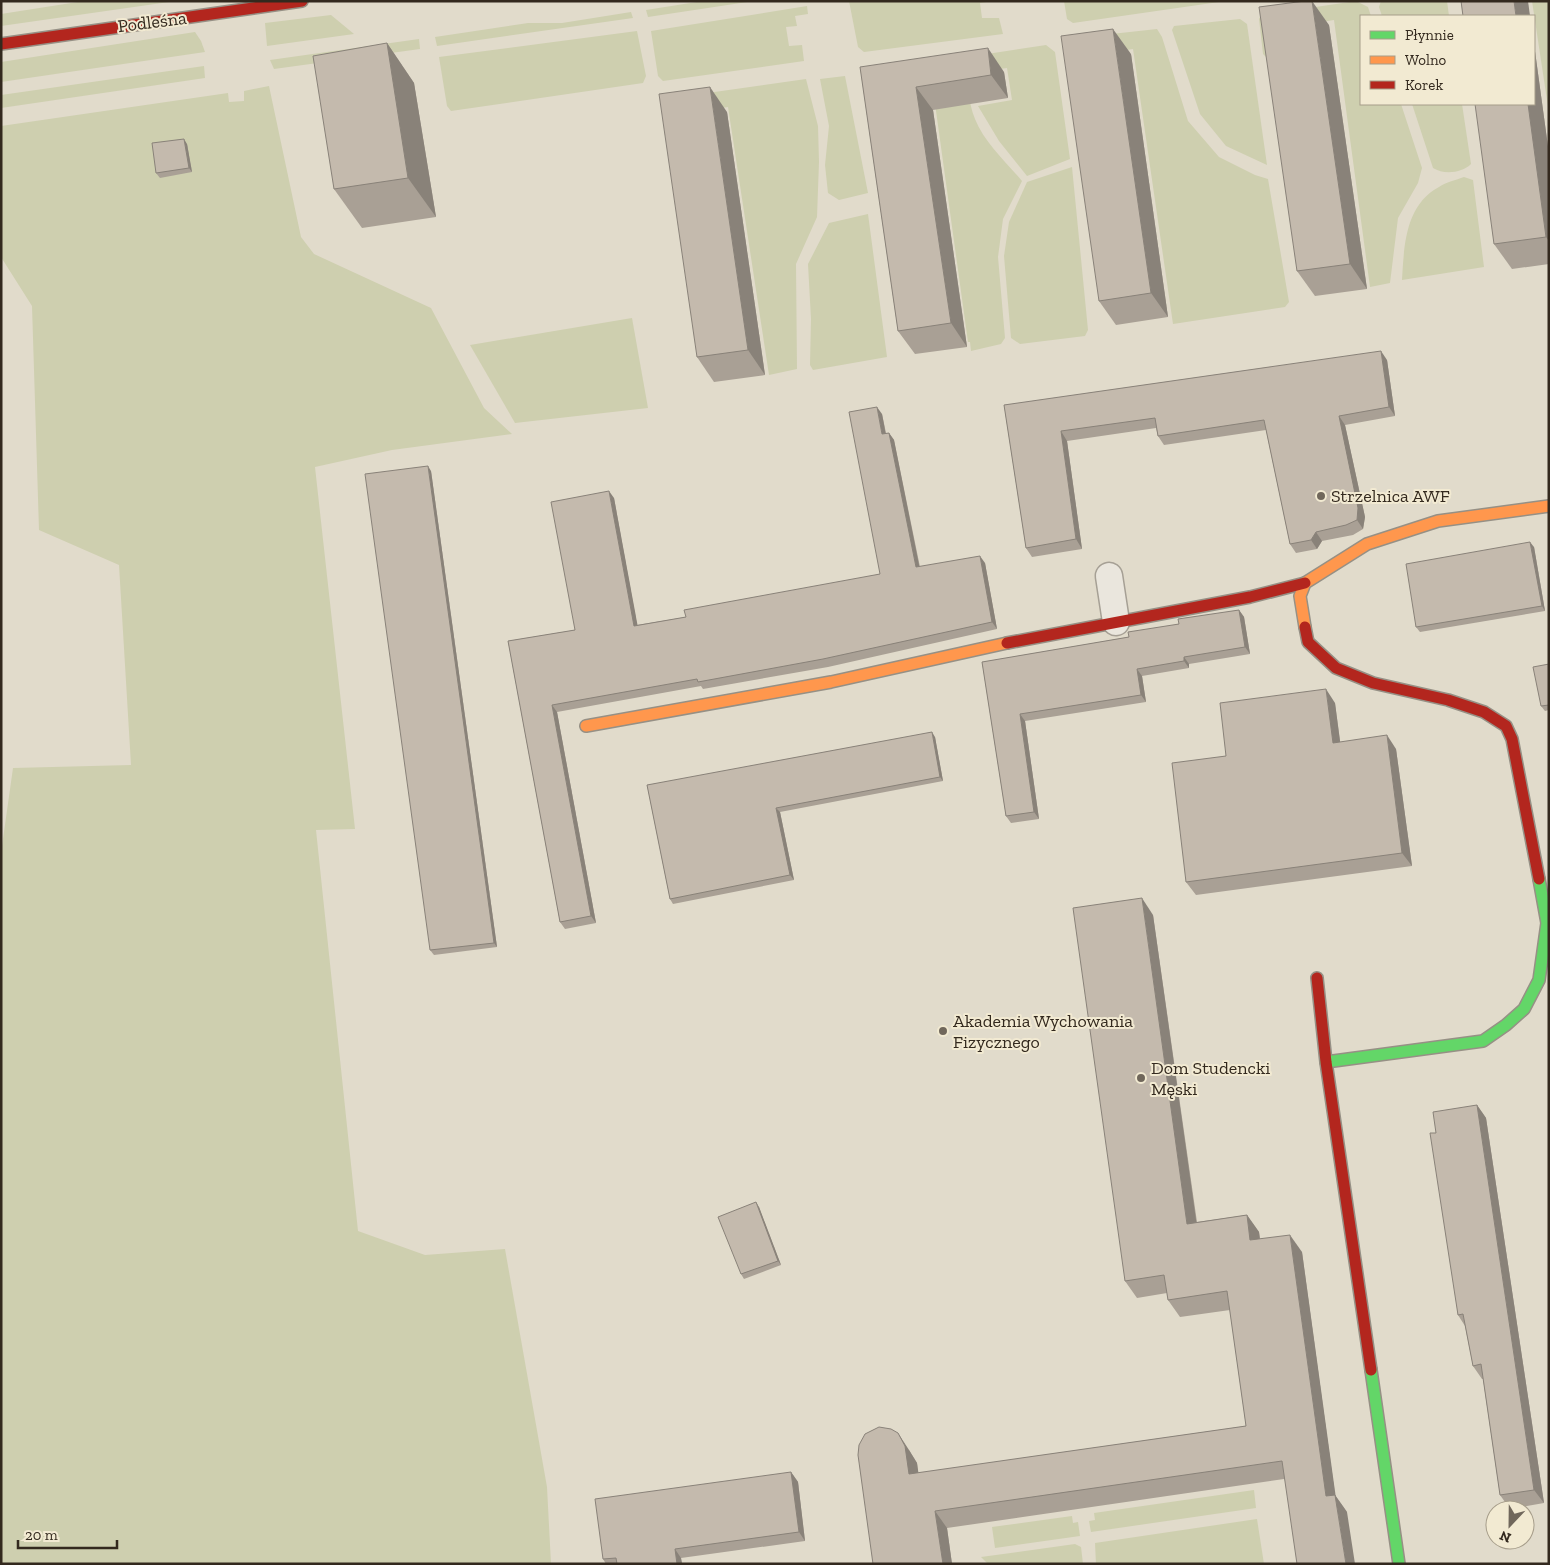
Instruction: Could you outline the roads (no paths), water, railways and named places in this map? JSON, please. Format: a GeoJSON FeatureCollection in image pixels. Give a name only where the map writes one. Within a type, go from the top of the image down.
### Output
{"type":"FeatureCollection","features":[{"type":"Feature","properties":{"kind":"street","name":"Podleśna"},"geometry":{"type":"LineString","coordinates":[[1,44],[302,1]]}},
{"type":"Feature","properties":{"kind":"street"},"geometry":{"type":"LineString","coordinates":[[586,726],[832,682],[1002,644],[1250,597],[1305,583],[1367,544],[1438,521],[1549,506]]}},
{"type":"Feature","properties":{"kind":"street"},"geometry":{"type":"LineString","coordinates":[[1109,576],[1116,622]]}},
{"type":"Feature","properties":{"kind":"street"},"geometry":{"type":"LineString","coordinates":[[1305,583],[1300,596],[1308,642],[1336,668],[1374,683],[1448,700],[1484,712],[1506,726],[1512,739],[1547,924],[1544,979],[1524,1009],[1506,1025],[1483,1041],[1326,1062]]}},
{"type":"Feature","properties":{"kind":"street"},"geometry":{"type":"LineString","coordinates":[[1317,978],[1326,1062],[1399,1564]]}},
{"type":"Feature","properties":{"kind":"place","name":"Strzelnica AWF"},"geometry":{"type":"Point","coordinates":[1321,496]}},
{"type":"Feature","properties":{"kind":"place","name":"Akademia Wychowania Fizycznego"},"geometry":{"type":"Point","coordinates":[943,1031]}},
{"type":"Feature","properties":{"kind":"place","name":"Dom Studencki Męski"},"geometry":{"type":"Point","coordinates":[1141,1078]}}]}
